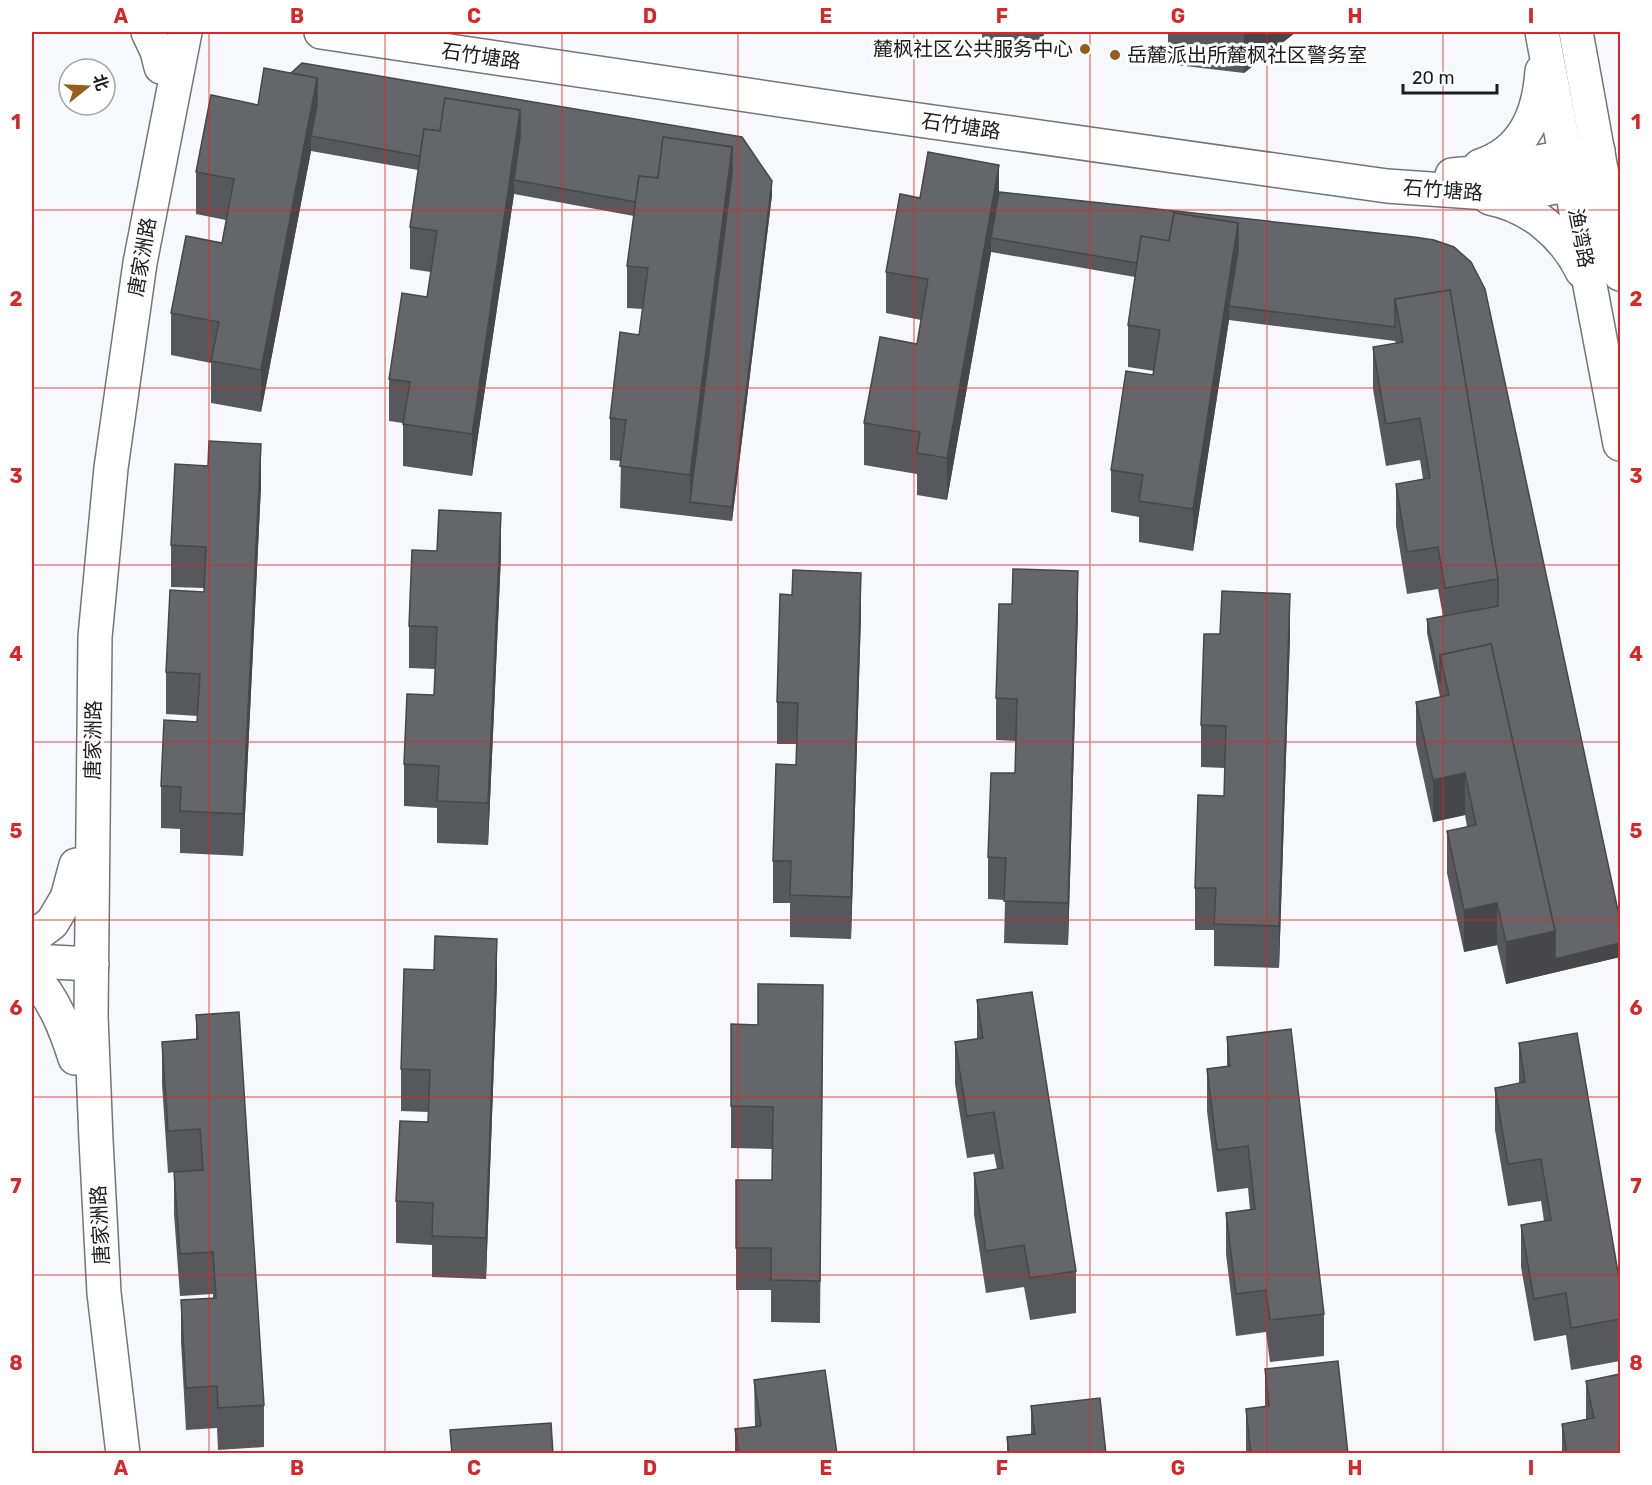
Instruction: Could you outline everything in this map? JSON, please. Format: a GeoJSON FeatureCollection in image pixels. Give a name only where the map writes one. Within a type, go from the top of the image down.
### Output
{"type":"FeatureCollection","features":[{"type":"Feature","properties":{"kind":"street"},"geometry":{"type":"LineString","coordinates":[[148,32],[157,51],[170,66],[190,44],[207,32]]}},
{"type":"Feature","properties":{"kind":"street","name":"唐家洲路"},"geometry":{"type":"LineString","coordinates":[[107,1454],[93,1331],[75,1058],[83,956],[95,637],[111,468],[170,66],[166,32]]}},
{"type":"Feature","properties":{"kind":"street","name":"唐家洲路"},"geometry":{"type":"LineString","coordinates":[[123,1454],[104,1281],[76,865],[80,639],[92,476],[121,274],[170,66],[185,32]]}},
{"type":"Feature","properties":{"kind":"street","name":"石竹塘路"},"geometry":{"type":"LineString","coordinates":[[321,32],[862,112],[1387,186],[1452,183],[1484,172],[1568,170],[1600,164]]}},
{"type":"Feature","properties":{"kind":"street","name":"石竹塘路"},"geometry":{"type":"LineString","coordinates":[[404,32],[871,97],[1317,165],[1414,175],[1452,183]]}},
{"type":"Feature","properties":{"kind":"street"},"geometry":{"type":"LineString","coordinates":[[1452,183],[1502,157],[1517,143],[1529,126],[1537,108],[1541,88],[1542,32]]}},
{"type":"Feature","properties":{"kind":"street","name":"渔湾路"},"geometry":{"type":"LineString","coordinates":[[1542,32],[1620,444]]}},
{"type":"Feature","properties":{"kind":"street","name":"渔湾路"},"geometry":{"type":"LineString","coordinates":[[1576,32],[1620,274]]}},
{"type":"Feature","properties":{"kind":"street"},"geometry":{"type":"LineString","coordinates":[[1452,183],[1508,202],[1558,234],[1575,257],[1593,301]]}},
{"type":"Feature","properties":{"kind":"street"},"geometry":{"type":"LineString","coordinates":[[32,938],[52,923],[67,898],[76,865]]}},
{"type":"Feature","properties":{"kind":"street"},"geometry":{"type":"LineString","coordinates":[[32,946],[83,956]]}},
{"type":"Feature","properties":{"kind":"street"},"geometry":{"type":"LineString","coordinates":[[32,961],[83,956]]}},
{"type":"Feature","properties":{"kind":"street"},"geometry":{"type":"LineString","coordinates":[[32,975],[45,989],[56,1009],[75,1058]]}},
{"type":"Feature","properties":{"kind":"building"},"geometry":{"type":"Polygon","coordinates":[[[302,63],[742,137],[772,181],[732,507],[690,502],[732,174],[732,147],[663,137],[658,178],[639,176],[636,202],[514,180],[520,137],[520,110],[445,98],[440,131],[424,129],[420,156],[311,136],[317,105],[317,78],[291,73],[302,63]]]}},
{"type":"Feature","properties":{"kind":"building"},"geometry":{"type":"Polygon","coordinates":[[[264,68],[317,78],[261,370],[211,361],[219,322],[171,313],[186,236],[222,243],[234,179],[196,172],[211,95],[258,105],[264,68]]]}},
{"type":"Feature","properties":{"kind":"building"},"geometry":{"type":"Polygon","coordinates":[[[445,98],[520,110],[472,434],[403,424],[410,382],[389,379],[402,293],[427,297],[437,231],[410,227],[424,129],[440,131],[445,98]]]}},
{"type":"Feature","properties":{"kind":"building"},"geometry":{"type":"Polygon","coordinates":[[[663,137],[732,147],[690,475],[620,466],[626,420],[610,418],[620,332],[639,335],[648,268],[627,266],[639,176],[658,178],[663,137]]]}},
{"type":"Feature","properties":{"kind":"building"},"geometry":{"type":"Polygon","coordinates":[[[928,152],[999,165],[947,458],[917,453],[920,432],[864,423],[880,337],[917,344],[928,279],[886,272],[900,194],[920,198],[928,152]]]}},
{"type":"Feature","properties":{"kind":"building"},"geometry":{"type":"Polygon","coordinates":[[[999,192],[1414,237],[1434,240],[1454,247],[1471,262],[1485,289],[1620,920],[1620,943],[1555,959],[1555,931],[1491,644],[1440,655],[1440,683],[1427,619],[1498,606],[1498,579],[1450,290],[1395,299],[1395,327],[1229,306],[1238,251],[1238,223],[1174,213],[1169,241],[1141,236],[1137,263],[991,238],[999,192]]]}},
{"type":"Feature","properties":{"kind":"building"},"geometry":{"type":"Polygon","coordinates":[[[1174,213],[1238,223],[1193,509],[1139,501],[1143,475],[1111,470],[1126,371],[1153,375],[1160,330],[1128,325],[1141,236],[1169,241],[1174,213]]]}},
{"type":"Feature","properties":{"kind":"building"},"geometry":{"type":"Polygon","coordinates":[[[1450,290],[1498,579],[1445,588],[1438,547],[1407,552],[1396,484],[1430,478],[1420,418],[1386,424],[1373,347],[1403,342],[1395,299],[1450,290]]]}},
{"type":"Feature","properties":{"kind":"building"},"geometry":{"type":"Polygon","coordinates":[[[209,441],[261,444],[243,814],[180,811],[181,787],[161,786],[164,720],[197,722],[200,674],[166,672],[170,590],[204,592],[206,547],[171,545],[175,464],[208,466],[209,441]]]}},
{"type":"Feature","properties":{"kind":"building"},"geometry":{"type":"Polygon","coordinates":[[[439,510],[501,513],[488,803],[437,801],[439,766],[404,764],[407,694],[434,695],[437,627],[409,626],[412,550],[437,551],[439,510]]]}},
{"type":"Feature","properties":{"kind":"building"},"geometry":{"type":"Polygon","coordinates":[[[1013,569],[1078,571],[1068,903],[1004,901],[1006,858],[988,857],[991,773],[1015,773],[1017,699],[996,698],[999,604],[1012,604],[1013,569]]]}},
{"type":"Feature","properties":{"kind":"building"},"geometry":{"type":"Polygon","coordinates":[[[793,570],[861,573],[851,897],[790,895],[791,861],[773,861],[776,764],[796,765],[798,703],[777,702],[780,594],[792,595],[793,570]]]}},
{"type":"Feature","properties":{"kind":"building"},"geometry":{"type":"Polygon","coordinates":[[[1222,591],[1290,594],[1279,926],[1214,924],[1216,888],[1195,888],[1198,795],[1224,796],[1226,726],[1201,725],[1204,634],[1220,634],[1222,591]]]}},
{"type":"Feature","properties":{"kind":"building"},"geometry":{"type":"Polygon","coordinates":[[[1491,644],[1555,931],[1506,942],[1497,903],[1464,910],[1447,831],[1476,825],[1465,773],[1433,780],[1416,702],[1449,695],[1440,655],[1491,644]]]}},
{"type":"Feature","properties":{"kind":"building"},"geometry":{"type":"Polygon","coordinates":[[[435,936],[497,939],[486,1238],[432,1236],[433,1203],[396,1201],[400,1121],[428,1122],[430,1070],[401,1069],[404,969],[434,970],[435,936]]]}},
{"type":"Feature","properties":{"kind":"building"},"geometry":{"type":"Polygon","coordinates":[[[758,984],[823,985],[820,1281],[771,1280],[771,1248],[736,1248],[736,1180],[772,1180],[773,1107],[731,1106],[731,1024],[758,1025],[758,984]]]}},
{"type":"Feature","properties":{"kind":"building"},"geometry":{"type":"Polygon","coordinates":[[[1032,992],[1076,1271],[1030,1278],[1024,1245],[986,1251],[974,1173],[1003,1168],[994,1112],[967,1116],[955,1042],[983,1038],[977,1000],[1032,992]]]}},
{"type":"Feature","properties":{"kind":"building"},"geometry":{"type":"Polygon","coordinates":[[[239,1012],[264,1405],[218,1408],[217,1386],[186,1388],[181,1300],[216,1298],[213,1252],[180,1254],[174,1172],[203,1170],[200,1129],[168,1131],[162,1042],[198,1039],[196,1015],[239,1012]]]}},
{"type":"Feature","properties":{"kind":"building"},"geometry":{"type":"Polygon","coordinates":[[[1291,1029],[1324,1314],[1270,1320],[1266,1290],[1236,1294],[1226,1213],[1255,1209],[1248,1146],[1217,1150],[1207,1069],[1230,1066],[1227,1037],[1291,1029]]]}},
{"type":"Feature","properties":{"kind":"building"},"geometry":{"type":"Polygon","coordinates":[[[1577,1033],[1620,1284],[1620,1319],[1571,1328],[1566,1293],[1534,1299],[1521,1225],[1551,1220],[1541,1159],[1508,1164],[1495,1088],[1525,1082],[1519,1043],[1577,1033]]]}},
{"type":"Feature","properties":{"kind":"building"},"geometry":{"type":"Polygon","coordinates":[[[1338,1361],[1348,1454],[1251,1454],[1246,1409],[1269,1406],[1265,1369],[1338,1361]]]}},
{"type":"Feature","properties":{"kind":"building"},"geometry":{"type":"Polygon","coordinates":[[[825,1370],[837,1454],[739,1454],[735,1429],[761,1426],[754,1380],[825,1370]]]}},
{"type":"Feature","properties":{"kind":"building"},"geometry":{"type":"Polygon","coordinates":[[[1620,1374],[1620,1454],[1567,1454],[1562,1424],[1594,1418],[1586,1381],[1620,1374]]]}},
{"type":"Feature","properties":{"kind":"building"},"geometry":{"type":"Polygon","coordinates":[[[1100,1398],[1106,1454],[1009,1454],[1007,1437],[1035,1434],[1031,1406],[1100,1398]]]}},
{"type":"Feature","properties":{"kind":"building"},"geometry":{"type":"Polygon","coordinates":[[[551,1423],[553,1454],[452,1454],[450,1430],[551,1423]]]}},
{"type":"Feature","properties":{"kind":"place","name":"麓枫社区公共服务中心"},"geometry":{"type":"Point","coordinates":[1085,49]}},
{"type":"Feature","properties":{"kind":"place","name":"岳麓派出所麓枫社区警务室"},"geometry":{"type":"Point","coordinates":[1115,55]}}]}
